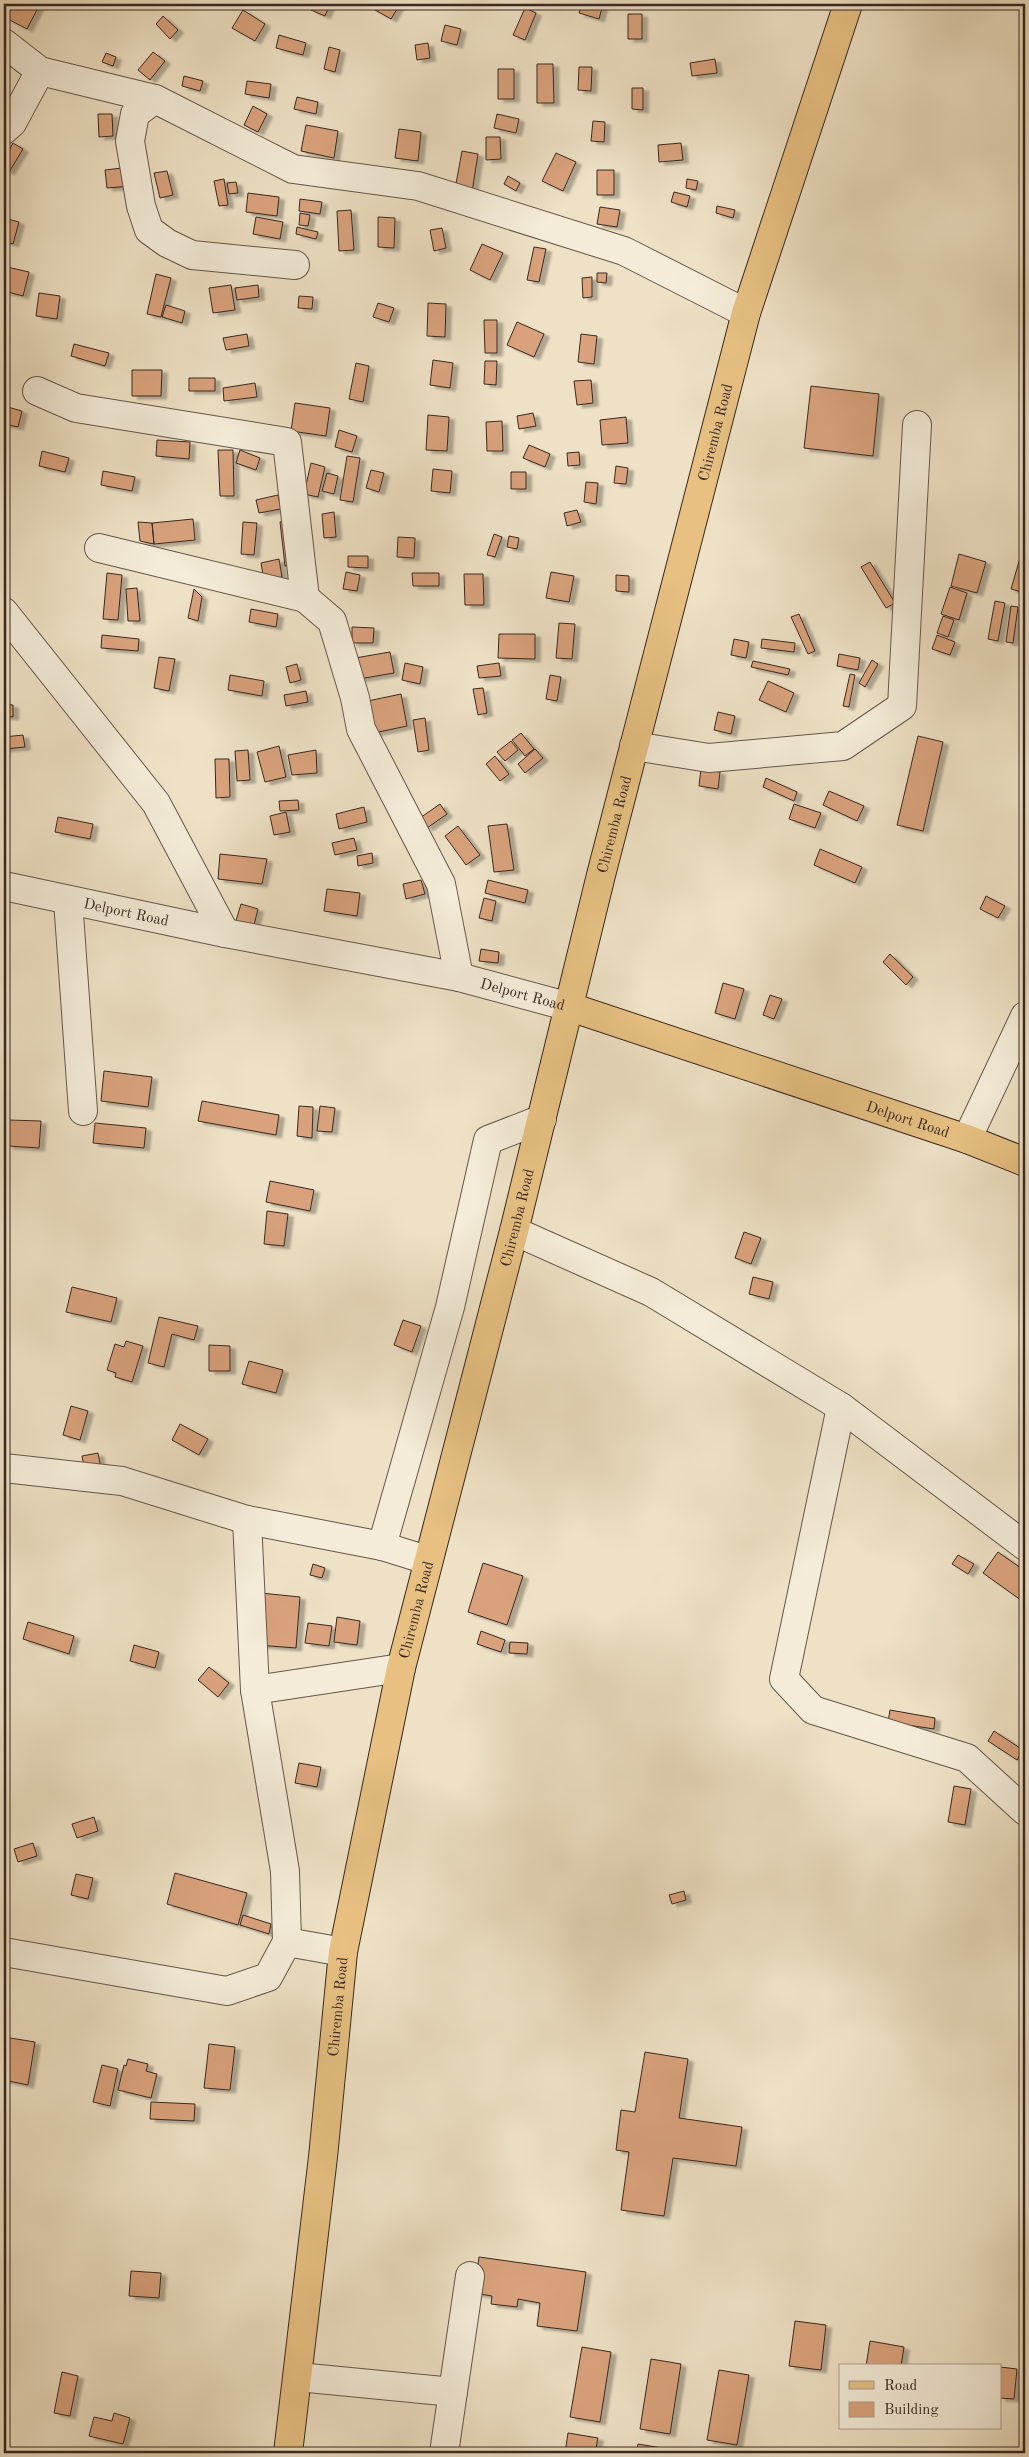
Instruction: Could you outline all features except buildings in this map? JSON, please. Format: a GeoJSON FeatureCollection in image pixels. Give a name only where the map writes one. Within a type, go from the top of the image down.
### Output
{"type":"FeatureCollection","features":[{"type":"Feature","properties":{"kind":"main road","name":"Chiremba Road"},"geometry":{"type":"LineString","coordinates":[[288,2453],[323,2157],[344,1952],[401,1668],[427,1560],[444,1507],[570,1007],[601,875],[746,313],[848,4]]}},
{"type":"Feature","properties":{"kind":"main road","name":"Delport Road"},"geometry":{"type":"LineString","coordinates":[[570,1007],[967,1139],[1025,1162]]}},
{"type":"Feature","properties":{"kind":"street"},"geometry":{"type":"LineString","coordinates":[[4,43],[40,71],[155,99],[293,169],[418,186],[624,250],[746,313]]}},
{"type":"Feature","properties":{"kind":"street"},"geometry":{"type":"LineString","coordinates":[[4,130],[12,123],[40,71]]}},
{"type":"Feature","properties":{"kind":"street"},"geometry":{"type":"LineString","coordinates":[[155,99],[136,114],[130,141],[141,206],[149,230],[167,243],[192,255],[295,265]]}},
{"type":"Feature","properties":{"kind":"street"},"geometry":{"type":"LineString","coordinates":[[37,391],[76,408],[287,442],[305,598]]}},
{"type":"Feature","properties":{"kind":"street"},"geometry":{"type":"LineString","coordinates":[[634,746],[709,758],[843,746],[902,706],[918,425]]}},
{"type":"Feature","properties":{"kind":"street"},"geometry":{"type":"LineString","coordinates":[[99,548],[305,598],[332,621],[355,698],[361,729],[442,884],[459,977]]}},
{"type":"Feature","properties":{"kind":"street"},"geometry":{"type":"LineString","coordinates":[[4,612],[156,803],[225,933]]}},
{"type":"Feature","properties":{"kind":"street","name":"Delport Road"},"geometry":{"type":"LineString","coordinates":[[4,886],[225,933],[459,977],[570,1007]]}},
{"type":"Feature","properties":{"kind":"street"},"geometry":{"type":"LineString","coordinates":[[68,900],[83,1111]]}},
{"type":"Feature","properties":{"kind":"street"},"geometry":{"type":"LineString","coordinates":[[967,1139],[1025,1016]]}},
{"type":"Feature","properties":{"kind":"street"},"geometry":{"type":"LineString","coordinates":[[382,1546],[450,1307],[488,1140],[542,1119]]}},
{"type":"Feature","properties":{"kind":"street"},"geometry":{"type":"LineString","coordinates":[[514,1231],[651,1292],[841,1407],[1025,1546]]}},
{"type":"Feature","properties":{"kind":"street"},"geometry":{"type":"LineString","coordinates":[[841,1407],[784,1679],[812,1710],[967,1758],[1025,1811]]}},
{"type":"Feature","properties":{"kind":"street"},"geometry":{"type":"LineString","coordinates":[[4,1468],[122,1481],[247,1520],[382,1546],[427,1560]]}},
{"type":"Feature","properties":{"kind":"street"},"geometry":{"type":"LineString","coordinates":[[4,1952],[227,1991],[268,1977],[287,1942],[284,1871],[255,1690],[247,1520]]}},
{"type":"Feature","properties":{"kind":"street"},"geometry":{"type":"LineString","coordinates":[[255,1690],[401,1668]]}},
{"type":"Feature","properties":{"kind":"street"},"geometry":{"type":"LineString","coordinates":[[287,1942],[344,1952]]}},
{"type":"Feature","properties":{"kind":"street"},"geometry":{"type":"LineString","coordinates":[[444,2453],[470,2276]]}},
{"type":"Feature","properties":{"kind":"street"},"geometry":{"type":"LineString","coordinates":[[298,2377],[453,2392]]}}]}
